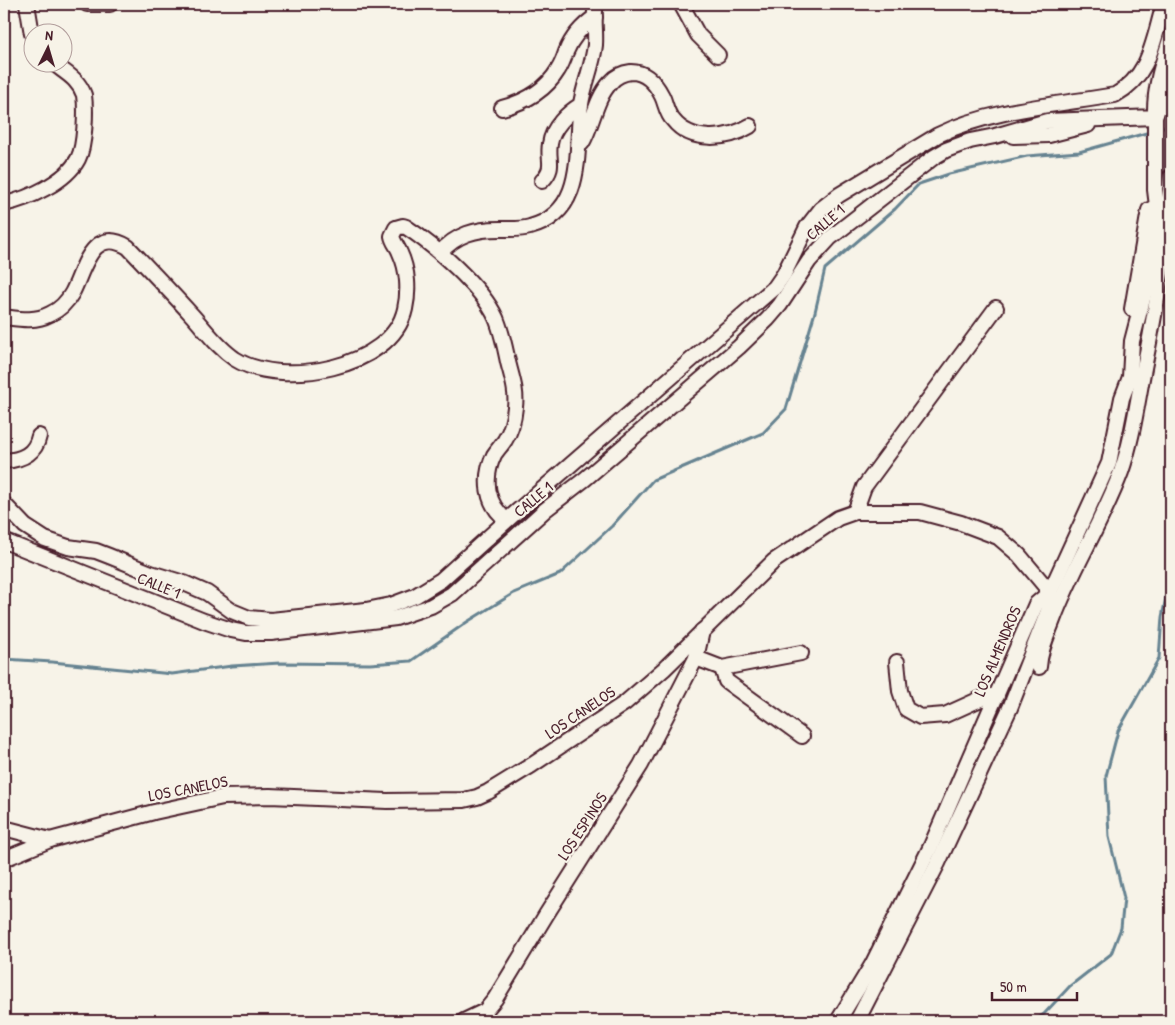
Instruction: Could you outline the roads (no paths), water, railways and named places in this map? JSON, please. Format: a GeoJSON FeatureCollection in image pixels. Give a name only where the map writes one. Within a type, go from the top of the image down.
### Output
{"type":"FeatureCollection","features":[{"type":"Feature","properties":{"kind":"street"},"geometry":{"type":"LineString","coordinates":[[27,4],[30,22]]}},
{"type":"Feature","properties":{"kind":"street"},"geometry":{"type":"LineString","coordinates":[[88,4],[110,4]]}},
{"type":"Feature","properties":{"kind":"street"},"geometry":{"type":"LineString","coordinates":[[681,4],[698,35],[718,55]]}},
{"type":"Feature","properties":{"kind":"street"},"geometry":{"type":"LineString","coordinates":[[4,504],[25,526],[45,539],[68,547],[82,548],[110,556],[151,573],[184,583],[207,594],[241,615],[260,620],[366,610],[404,601],[422,593],[442,580],[507,520],[775,287],[784,274],[807,227],[830,201],[938,135],[969,122],[993,116],[1115,95],[1123,91],[1137,78],[1145,66],[1164,4]]}},
{"type":"Feature","properties":{"kind":"street"},"geometry":{"type":"LineString","coordinates":[[440,253],[456,238],[471,232],[487,229],[527,228],[550,218],[564,205],[572,188],[579,148],[581,105],[595,47],[595,10]]}},
{"type":"Feature","properties":{"kind":"street"},"geometry":{"type":"LineString","coordinates":[[502,108],[521,102],[545,86],[558,70],[570,42],[595,10]]}},
{"type":"Feature","properties":{"kind":"street"},"geometry":{"type":"LineString","coordinates":[[1050,592],[1108,464],[1122,398],[1130,377],[1132,340],[1152,264],[1157,206],[1155,190],[1155,96],[1158,77],[1171,37]]}},
{"type":"Feature","properties":{"kind":"street"},"geometry":{"type":"LineString","coordinates":[[4,204],[32,195],[53,183],[73,167],[80,154],[84,95],[78,83],[66,72]]}},
{"type":"Feature","properties":{"kind":"street"},"geometry":{"type":"LineString","coordinates":[[579,148],[607,87],[618,75],[629,72],[641,74],[651,80],[663,97],[664,105],[672,119],[687,132],[700,136],[718,137],[735,134],[750,126]]}},
{"type":"Feature","properties":{"kind":"street"},"geometry":{"type":"LineString","coordinates":[[1155,116],[1171,74]]}},
{"type":"Feature","properties":{"kind":"street"},"geometry":{"type":"LineString","coordinates":[[542,181],[550,168],[549,146],[552,135],[565,117],[581,105]]}},
{"type":"Feature","properties":{"kind":"street","name":"CALLE 1"},"geometry":{"type":"LineString","coordinates":[[4,541],[195,618],[231,630],[258,634],[277,633],[396,618],[420,612],[452,594],[545,510],[585,479],[750,338],[780,305],[809,261],[830,238],[934,157],[946,150],[970,141],[995,136],[1046,121],[1155,116]]}},
{"type":"Feature","properties":{"kind":"street"},"geometry":{"type":"LineString","coordinates":[[1039,667],[1044,642],[1065,590],[1111,496],[1129,445],[1159,286],[1167,230],[1171,177]]}},
{"type":"Feature","properties":{"kind":"street"},"geometry":{"type":"LineString","coordinates":[[4,317],[34,319],[55,311],[71,295],[83,265],[92,250],[96,246],[107,242],[118,242],[128,247],[176,297],[212,340],[236,359],[255,368],[271,372],[322,369],[365,355],[388,339],[399,326],[405,309],[407,285],[403,259],[392,236],[396,228],[406,226],[472,282],[489,305],[501,331],[513,378],[515,395],[513,418],[505,440],[494,455],[488,482],[492,505],[507,520]]}},
{"type":"Feature","properties":{"kind":"street"},"geometry":{"type":"LineString","coordinates":[[855,512],[864,487],[996,308]]}},
{"type":"Feature","properties":{"kind":"street"},"geometry":{"type":"LineString","coordinates":[[4,461],[17,460],[27,456],[35,447],[38,436]]}},
{"type":"Feature","properties":{"kind":"street","name":"LOS CANELOS"},"geometry":{"type":"LineString","coordinates":[[4,859],[50,840],[154,812],[223,796],[387,800],[464,800],[477,798],[532,765],[625,703],[664,669],[774,561],[830,523],[855,512],[920,512],[961,523],[998,537],[1019,555],[1050,592]]}},
{"type":"Feature","properties":{"kind":"street","name":"LOS ALMENDROS"},"geometry":{"type":"LineString","coordinates":[[838,1021],[872,965],[931,846],[1036,604],[1050,592]]}},
{"type":"Feature","properties":{"kind":"street","name":"LOS ALMENDROS"},"geometry":{"type":"LineString","coordinates":[[857,1021],[938,863],[1010,708],[1048,611],[1050,592]]}},
{"type":"Feature","properties":{"kind":"street","name":"LOS ESPINOS"},"geometry":{"type":"LineString","coordinates":[[464,1021],[484,1011],[495,999],[641,765],[696,658],[702,632]]}},
{"type":"Feature","properties":{"kind":"street"},"geometry":{"type":"LineString","coordinates":[[696,658],[722,668],[800,653]]}},
{"type":"Feature","properties":{"kind":"street"},"geometry":{"type":"LineString","coordinates":[[897,662],[900,691],[906,709],[920,717],[945,716],[988,696],[997,696]]}},
{"type":"Feature","properties":{"kind":"street"},"geometry":{"type":"LineString","coordinates":[[722,668],[726,681],[802,736]]}},
{"type":"Feature","properties":{"kind":"street"},"geometry":{"type":"LineString","coordinates":[[964,772],[979,776]]}},
{"type":"Feature","properties":{"kind":"street"},"geometry":{"type":"LineString","coordinates":[[4,828],[50,840]]}},
{"type":"Feature","properties":{"kind":"waterway"},"geometry":{"type":"LineString","coordinates":[[1159,130],[1171,123]]}},
{"type":"Feature","properties":{"kind":"waterway"},"geometry":{"type":"LineString","coordinates":[[4,659],[172,674],[232,666],[280,663],[370,664],[411,661],[467,622],[514,593],[560,574],[612,526],[653,480],[763,433],[786,409],[815,312],[825,269],[895,209],[919,184],[949,174],[1027,156],[1079,152],[1150,132]]}},
{"type":"Feature","properties":{"kind":"waterway"},"geometry":{"type":"LineString","coordinates":[[1034,1021],[1044,1014],[1070,986],[1111,954],[1121,928],[1124,898],[1109,837],[1106,776],[1118,731],[1159,658],[1162,617],[1171,573]]}}]}
